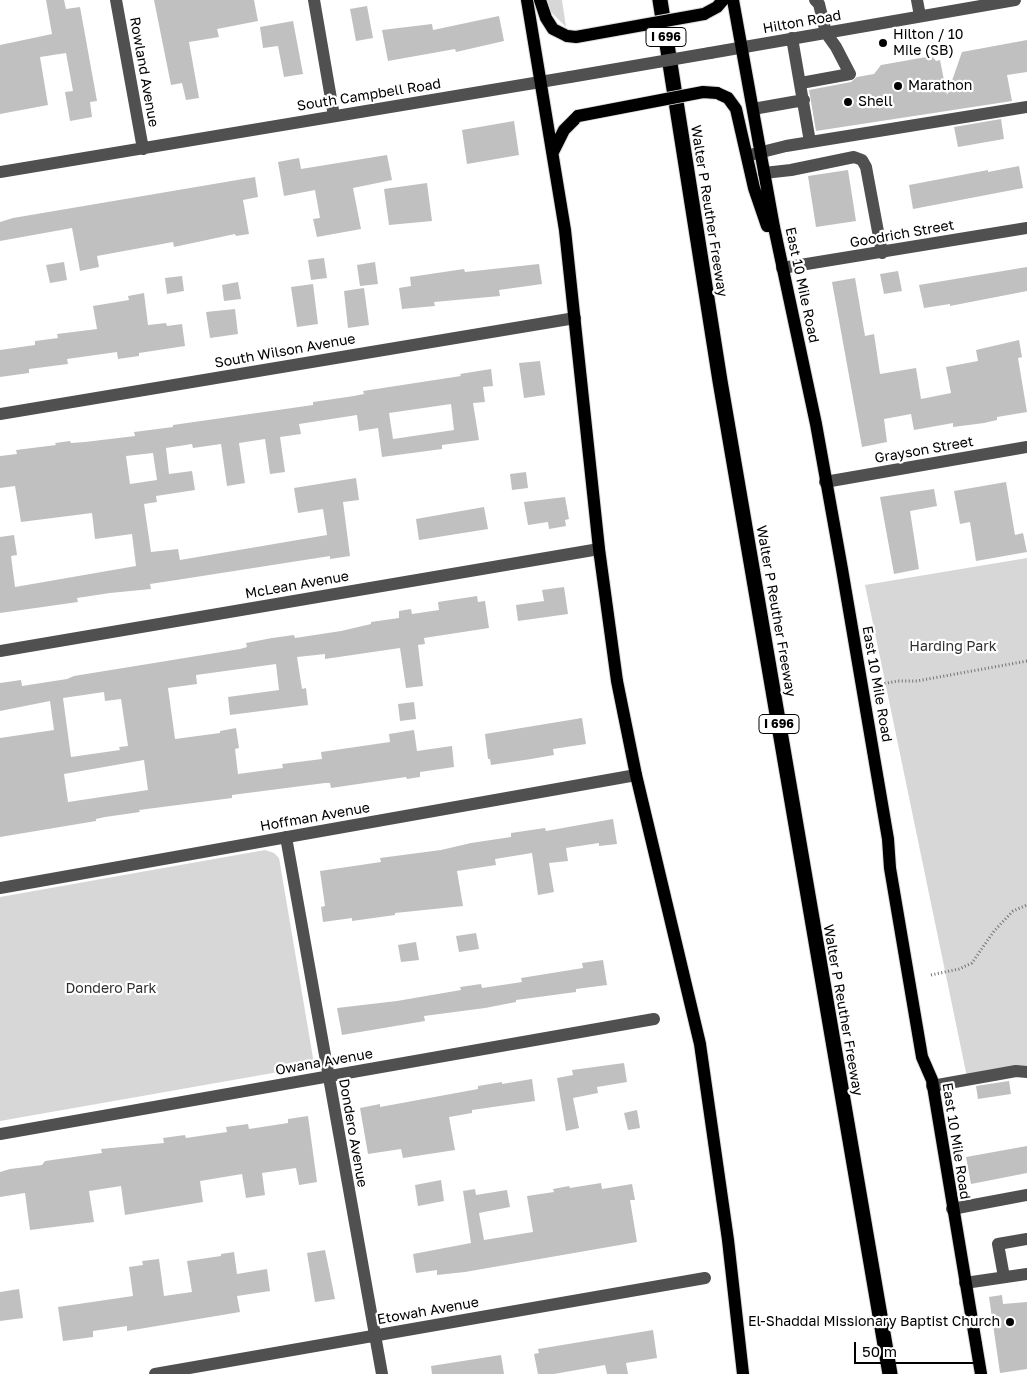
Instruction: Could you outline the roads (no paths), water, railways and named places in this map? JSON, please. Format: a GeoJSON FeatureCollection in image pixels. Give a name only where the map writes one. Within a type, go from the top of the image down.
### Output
{"type":"FeatureCollection","features":[{"type":"Feature","properties":{"kind":"highway","name":"Walter P Reuther Freeway"},"geometry":{"type":"LineString","coordinates":[[660,0],[720,381],[890,1374]]}},
{"type":"Feature","properties":{"kind":"main road"},"geometry":{"type":"LineString","coordinates":[[527,0],[553,152],[575,318],[599,549],[618,680],[636,775],[700,1044],[728,1240],[743,1374]]}},
{"type":"Feature","properties":{"kind":"main road"},"geometry":{"type":"LineString","coordinates":[[540,0],[546,18],[553,29],[567,36],[586,35],[704,14],[717,7],[723,0]]}},
{"type":"Feature","properties":{"kind":"main road","name":"East 10 Mile Road"},"geometry":{"type":"LineString","coordinates":[[733,0],[782,268],[816,424],[888,839],[890,868],[922,1057],[932,1086],[981,1374]]}},
{"type":"Feature","properties":{"kind":"main road"},"geometry":{"type":"LineString","coordinates":[[553,152],[564,130],[578,116],[702,92],[717,93],[728,98],[736,110],[754,188],[782,268]]}},
{"type":"Feature","properties":{"kind":"street","name":"Rowland Avenue"},"geometry":{"type":"LineString","coordinates":[[116,0],[143,149]]}},
{"type":"Feature","properties":{"kind":"street"},"geometry":{"type":"LineString","coordinates":[[314,0],[334,116]]}},
{"type":"Feature","properties":{"kind":"street"},"geometry":{"type":"LineString","coordinates":[[801,83],[850,74],[836,47],[826,33],[819,4],[815,0]]}},
{"type":"Feature","properties":{"kind":"street"},"geometry":{"type":"LineString","coordinates":[[917,0],[920,16]]}},
{"type":"Feature","properties":{"kind":"street","name":"Hilton Road"},"geometry":{"type":"LineString","coordinates":[[742,47],[1015,0]]}},
{"type":"Feature","properties":{"kind":"street"},"geometry":{"type":"LineString","coordinates":[[792,38],[810,142]]}},
{"type":"Feature","properties":{"kind":"street","name":"South Campbell Road"},"geometry":{"type":"LineString","coordinates":[[0,172],[742,47]]}},
{"type":"Feature","properties":{"kind":"street"},"geometry":{"type":"LineString","coordinates":[[753,109],[804,100]]}},
{"type":"Feature","properties":{"kind":"street"},"geometry":{"type":"LineString","coordinates":[[747,156],[810,142],[1027,107]]}},
{"type":"Feature","properties":{"kind":"street"},"geometry":{"type":"LineString","coordinates":[[764,173],[791,170],[854,157],[862,160],[866,167],[882,253]]}},
{"type":"Feature","properties":{"kind":"street","name":"Goodrich Street"},"geometry":{"type":"LineString","coordinates":[[782,268],[1027,228]]}},
{"type":"Feature","properties":{"kind":"street","name":"South Wilson Avenue"},"geometry":{"type":"LineString","coordinates":[[0,414],[575,318]]}},
{"type":"Feature","properties":{"kind":"street","name":"Grayson Street"},"geometry":{"type":"LineString","coordinates":[[825,482],[1027,447]]}},
{"type":"Feature","properties":{"kind":"street","name":"McLean Avenue"},"geometry":{"type":"LineString","coordinates":[[0,651],[599,549]]}},
{"type":"Feature","properties":{"kind":"street","name":"Hoffman Avenue"},"geometry":{"type":"LineString","coordinates":[[0,888],[636,775]]}},
{"type":"Feature","properties":{"kind":"street","name":"Dondero Avenue"},"geometry":{"type":"LineString","coordinates":[[286,838],[382,1374]]}},
{"type":"Feature","properties":{"kind":"street","name":"Owana Avenue"},"geometry":{"type":"LineString","coordinates":[[0,1134],[654,1019]]}},
{"type":"Feature","properties":{"kind":"street"},"geometry":{"type":"LineString","coordinates":[[932,1086],[1016,1071],[1027,1072]]}},
{"type":"Feature","properties":{"kind":"street"},"geometry":{"type":"LineString","coordinates":[[952,1209],[1027,1195]]}},
{"type":"Feature","properties":{"kind":"street"},"geometry":{"type":"LineString","coordinates":[[1004,1277],[998,1244],[1027,1239]]}},
{"type":"Feature","properties":{"kind":"street"},"geometry":{"type":"LineString","coordinates":[[965,1282],[1027,1274]]}},
{"type":"Feature","properties":{"kind":"street","name":"Etowah Avenue"},"geometry":{"type":"LineString","coordinates":[[155,1374],[705,1278]]}},
{"type":"Feature","properties":{"kind":"place","name":"Hilton / 10 Mile (SB)"},"geometry":{"type":"Point","coordinates":[883,43]}},
{"type":"Feature","properties":{"kind":"place","name":"Marathon"},"geometry":{"type":"Point","coordinates":[898,86]}},
{"type":"Feature","properties":{"kind":"place","name":"Shell"},"geometry":{"type":"Point","coordinates":[848,102]}},
{"type":"Feature","properties":{"kind":"place","name":"El-Shaddai Missionary Baptist Church"},"geometry":{"type":"Point","coordinates":[1010,1322]}},
{"type":"Feature","properties":{"kind":"park label","name":"Harding Park"},"geometry":{"type":"Point","coordinates":[953,647]}},
{"type":"Feature","properties":{"kind":"park label","name":"Dondero Park"},"geometry":{"type":"Point","coordinates":[111,989]}}]}
